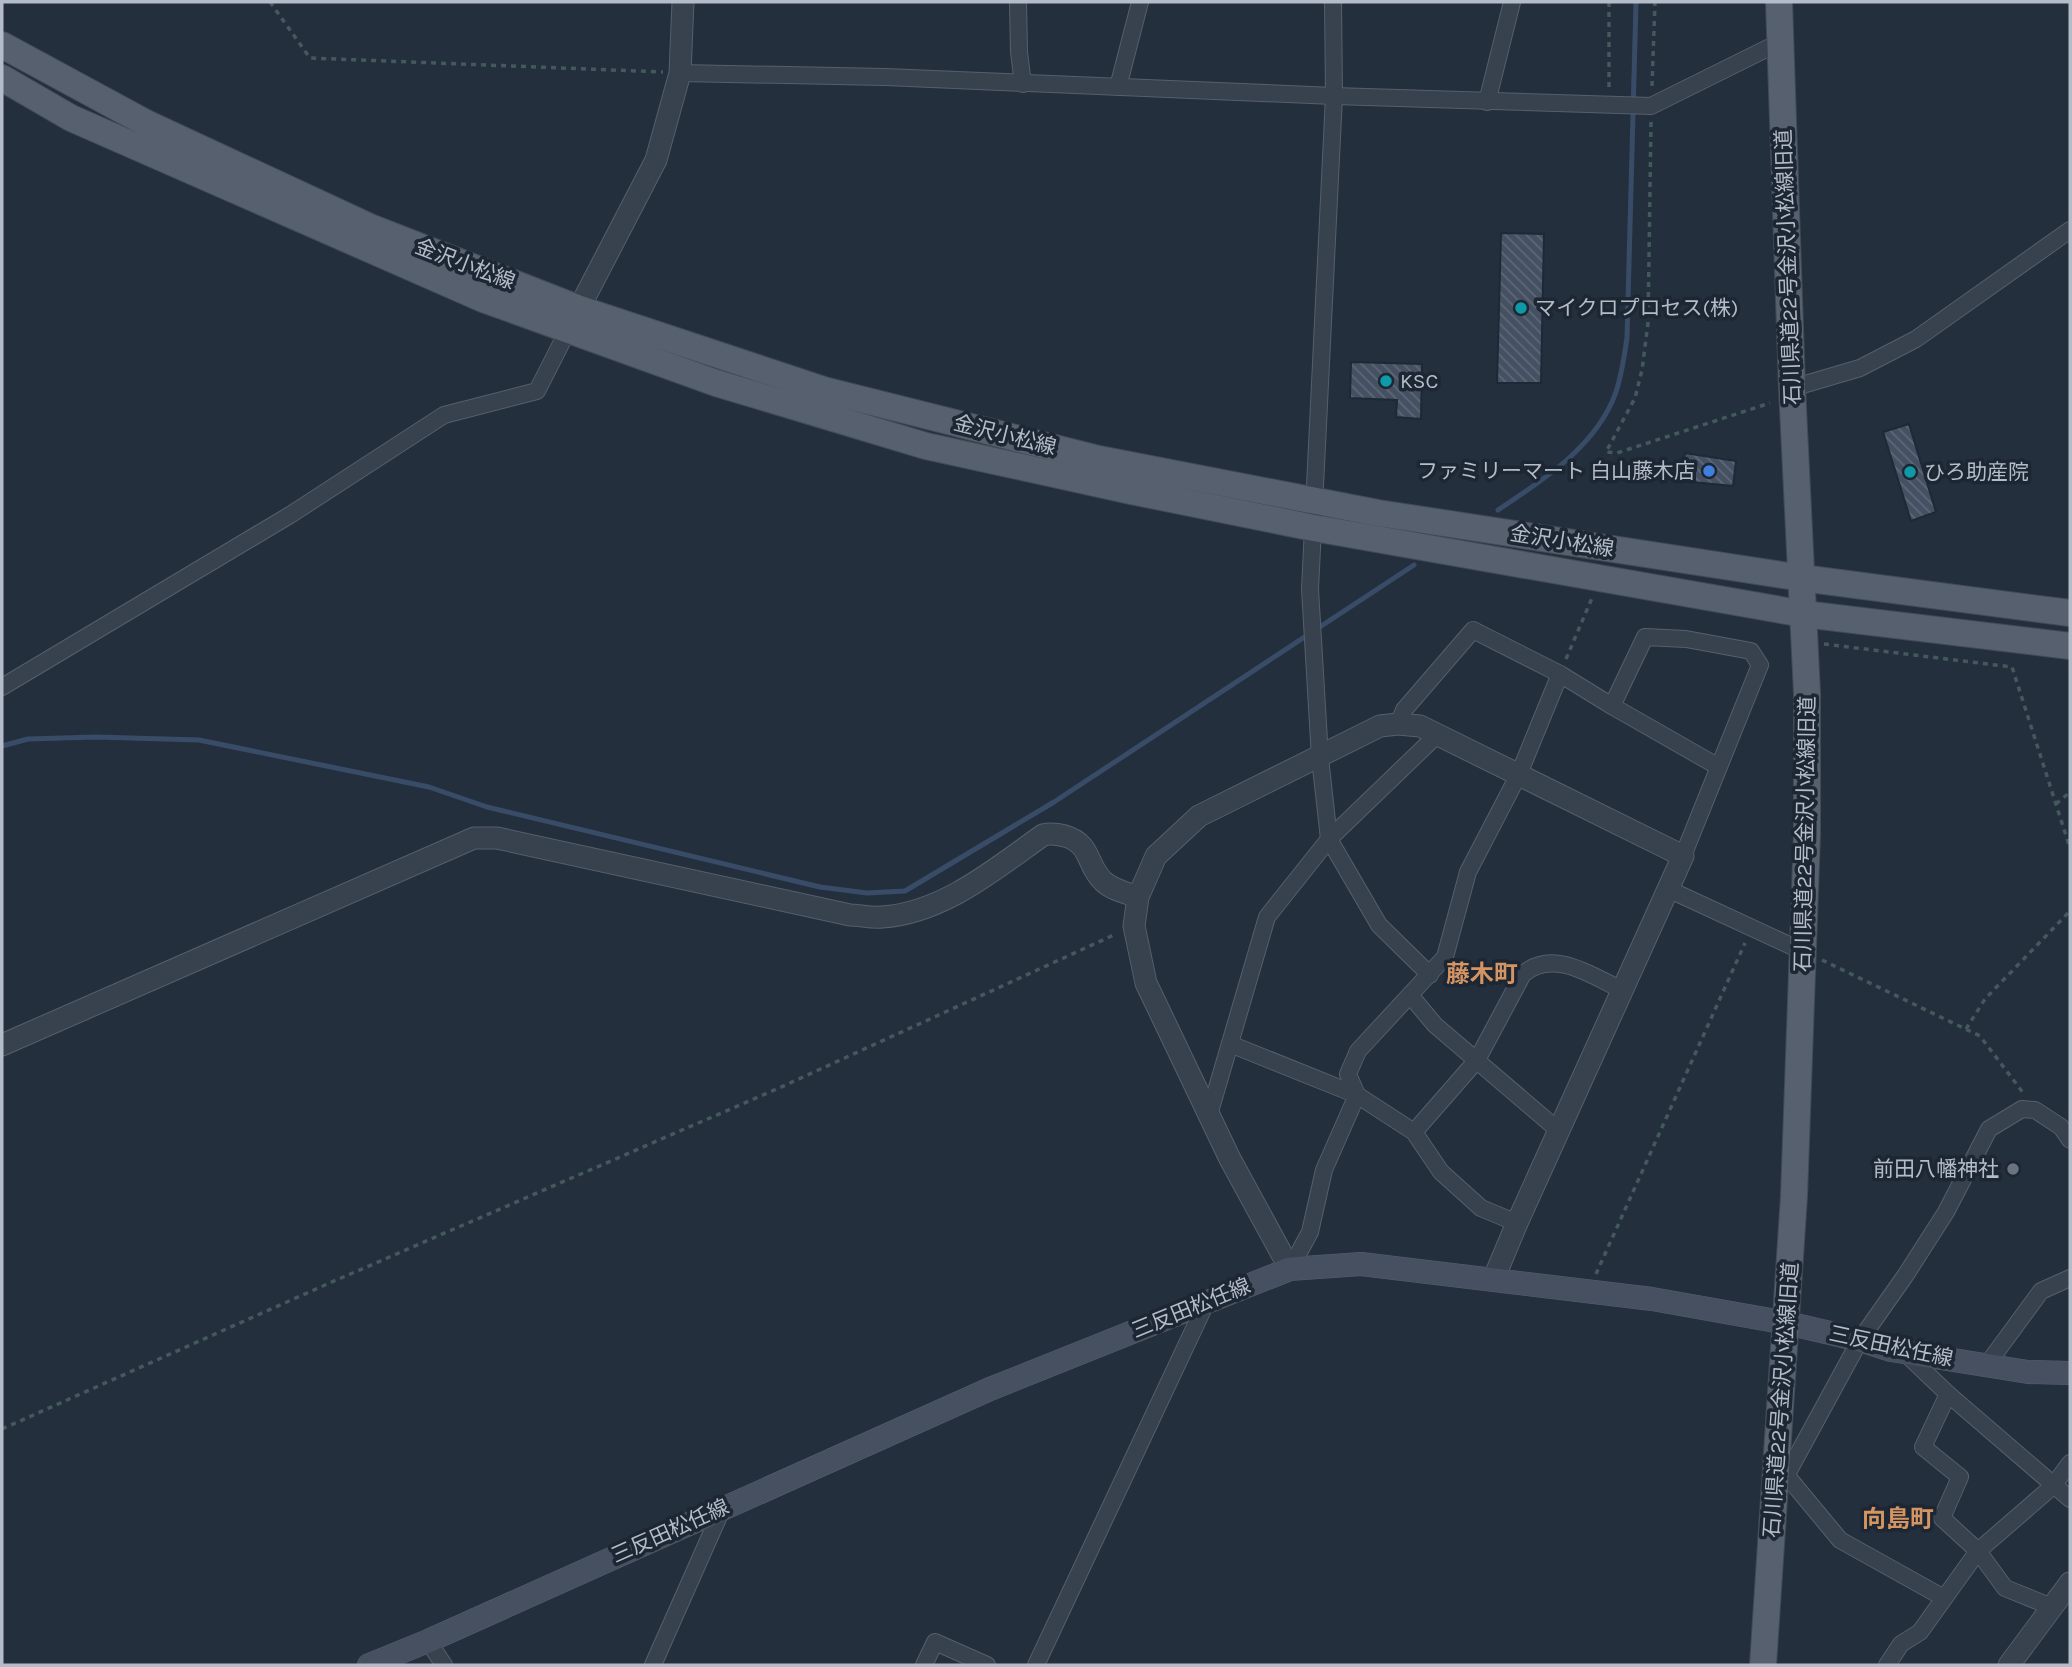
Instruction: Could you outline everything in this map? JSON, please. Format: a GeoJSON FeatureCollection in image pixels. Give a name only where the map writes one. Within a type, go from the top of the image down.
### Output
{"type":"FeatureCollection","features":[{"type":"Feature","properties":{"kind":"main road","name":"石川県道22号金沢小松線旧道"},"geometry":{"type":"LineString","coordinates":[[1764,1665],[1782,1470],[1804,952],[1807,809],[1805,642],[1792,392],[1779,2]]}},
{"type":"Feature","properties":{"kind":"main road","name":"金沢小松線"},"geometry":{"type":"LineString","coordinates":[[2,45],[146,123],[370,228],[716,383],[926,446],[1131,492],[1314,528],[1804,614],[2070,646]]}},
{"type":"Feature","properties":{"kind":"main road","name":"金沢小松線"},"geometry":{"type":"LineString","coordinates":[[2,78],[83,124],[483,299],[574,320],[824,390],[1099,459],[1378,513],[1802,578],[2070,613]]}},
{"type":"Feature","properties":{"kind":"main road","name":"三反田松任線"},"geometry":{"type":"LineString","coordinates":[[369,1665],[990,1389],[1290,1269],[1361,1264],[1589,1290],[1721,1310],[1905,1352],[1986,1366],[2028,1372],[2070,1373]]}},
{"type":"Feature","properties":{"kind":"street"},"geometry":{"type":"LineString","coordinates":[[2,687],[290,515],[444,415],[537,391],[656,160],[680,73],[683,2]]}},
{"type":"Feature","properties":{"kind":"street"},"geometry":{"type":"LineString","coordinates":[[1018,2],[1023,84]]}},
{"type":"Feature","properties":{"kind":"street"},"geometry":{"type":"LineString","coordinates":[[1118,87],[1140,2]]}},
{"type":"Feature","properties":{"kind":"street"},"geometry":{"type":"LineString","coordinates":[[1333,2],[1334,96],[1311,607],[1320,758],[1329,839],[1379,925],[1430,975]]}},
{"type":"Feature","properties":{"kind":"street"},"geometry":{"type":"LineString","coordinates":[[1487,102],[1512,2]]}},
{"type":"Feature","properties":{"kind":"street"},"geometry":{"type":"LineString","coordinates":[[680,73],[885,77],[1487,102],[1651,106],[1780,42]]}},
{"type":"Feature","properties":{"kind":"street"},"geometry":{"type":"LineString","coordinates":[[1792,392],[1860,368],[1916,339],[2070,230]]}},
{"type":"Feature","properties":{"kind":"street"},"geometry":{"type":"LineString","coordinates":[[1398,723],[1404,710],[1473,630],[1560,674],[1717,766]]}},
{"type":"Feature","properties":{"kind":"street"},"geometry":{"type":"LineString","coordinates":[[1494,1278],[1683,856],[1717,766],[1760,665],[1751,651],[1686,639],[1645,637],[1612,706]]}},
{"type":"Feature","properties":{"kind":"street"},"geometry":{"type":"LineString","coordinates":[[1290,1269],[1310,1232],[1324,1170],[1356,1095],[1349,1074],[1357,1051],[1445,957],[1468,872],[1519,774],[1560,674]]}},
{"type":"Feature","properties":{"kind":"street"},"geometry":{"type":"LineString","coordinates":[[1290,1269],[1230,1159],[1146,983],[1134,926],[1138,897],[1156,856],[1199,816],[1380,726],[1398,723],[1420,726],[1438,734],[1683,856]]}},
{"type":"Feature","properties":{"kind":"street"},"geometry":{"type":"LineString","coordinates":[[1209,1115],[1267,917],[1329,839],[1438,734]]}},
{"type":"Feature","properties":{"kind":"street"},"geometry":{"type":"LineString","coordinates":[[2,1045],[474,838],[497,838],[849,915],[882,917],[916,910],[947,899],[1043,835],[1053,833],[1084,846],[1102,881],[1138,897]]}},
{"type":"Feature","properties":{"kind":"street"},"geometry":{"type":"LineString","coordinates":[[1668,890],[1804,952]]}},
{"type":"Feature","properties":{"kind":"street"},"geometry":{"type":"LineString","coordinates":[[1414,1132],[1477,1060],[1523,974],[1530,968],[1544,964],[1569,964],[1622,990]]}},
{"type":"Feature","properties":{"kind":"street"},"geometry":{"type":"LineString","coordinates":[[1410,995],[1435,1025],[1558,1130]]}},
{"type":"Feature","properties":{"kind":"street"},"geometry":{"type":"LineString","coordinates":[[1230,1044],[1356,1095],[1414,1132],[1441,1172],[1481,1208],[1517,1223]]}},
{"type":"Feature","properties":{"kind":"street"},"geometry":{"type":"LineString","coordinates":[[1944,1598],[1840,1540],[1782,1470],[1860,1340],[1946,1212],[1989,1129],[2022,1109],[2035,1110],[2061,1127],[2070,1140]]}},
{"type":"Feature","properties":{"kind":"street"},"geometry":{"type":"LineString","coordinates":[[1986,1366],[2041,1291],[2070,1278]]}},
{"type":"Feature","properties":{"kind":"street"},"geometry":{"type":"LineString","coordinates":[[1036,1665],[1208,1301]]}},
{"type":"Feature","properties":{"kind":"street"},"geometry":{"type":"LineString","coordinates":[[1905,1352],[1948,1394],[2070,1499]]}},
{"type":"Feature","properties":{"kind":"street"},"geometry":{"type":"LineString","coordinates":[[1948,1394],[1923,1447],[1960,1477],[1941,1518],[1978,1551],[2005,1588],[2052,1607]]}},
{"type":"Feature","properties":{"kind":"street"},"geometry":{"type":"LineString","coordinates":[[1887,1665],[1901,1644],[1920,1632],[1978,1551],[2053,1486],[2070,1464]]}},
{"type":"Feature","properties":{"kind":"street"},"geometry":{"type":"LineString","coordinates":[[653,1665],[723,1507]]}},
{"type":"Feature","properties":{"kind":"street"},"geometry":{"type":"LineString","coordinates":[[2009,1665],[2070,1583]]}},
{"type":"Feature","properties":{"kind":"street"},"geometry":{"type":"LineString","coordinates":[[428,1641],[444,1665]]}},
{"type":"Feature","properties":{"kind":"street"},"geometry":{"type":"LineString","coordinates":[[924,1665],[935,1642],[987,1665]]}},
{"type":"Feature","properties":{"kind":"path"},"geometry":{"type":"LineString","coordinates":[[270,2],[310,58],[680,73]]}},
{"type":"Feature","properties":{"kind":"path"},"geometry":{"type":"LineString","coordinates":[[1609,2],[1613,104]]}},
{"type":"Feature","properties":{"kind":"path"},"geometry":{"type":"LineString","coordinates":[[1655,2],[1647,323],[1642,370],[1635,398],[1606,452],[1617,453],[1792,392]]}},
{"type":"Feature","properties":{"kind":"path"},"geometry":{"type":"LineString","coordinates":[[1560,674],[1600,578]]}},
{"type":"Feature","properties":{"kind":"path"},"geometry":{"type":"LineString","coordinates":[[1805,642],[2012,667],[2070,848]]}},
{"type":"Feature","properties":{"kind":"path"},"geometry":{"type":"LineString","coordinates":[[2056,804],[2070,792]]}},
{"type":"Feature","properties":{"kind":"path"},"geometry":{"type":"LineString","coordinates":[[1966,1029],[1984,999],[2070,911]]}},
{"type":"Feature","properties":{"kind":"path"},"geometry":{"type":"LineString","coordinates":[[2,1429],[325,1284],[779,1088],[1134,926]]}},
{"type":"Feature","properties":{"kind":"path"},"geometry":{"type":"LineString","coordinates":[[1589,1290],[1752,928]]}},
{"type":"Feature","properties":{"kind":"path"},"geometry":{"type":"LineString","coordinates":[[1804,952],[1980,1036],[2035,1110]]}},
{"type":"Feature","properties":{"kind":"building","name":"マイクロプロセス(株)"},"geometry":{"type":"Polygon","coordinates":[[[1501,233],[1544,234],[1541,383],[1497,383],[1501,233]]]}},
{"type":"Feature","properties":{"kind":"building","name":"KSC"},"geometry":{"type":"Polygon","coordinates":[[[1351,362],[1422,364],[1421,419],[1396,417],[1397,400],[1350,398],[1351,362]]]}},
{"type":"Feature","properties":{"kind":"building","name":"ひろ助産院"},"geometry":{"type":"Polygon","coordinates":[[[1909,424],[1936,512],[1911,521],[1883,432],[1909,424]]]}},
{"type":"Feature","properties":{"kind":"building","name":"ファミリーマート 白山藤木店"},"geometry":{"type":"Polygon","coordinates":[[[1685,453],[1736,461],[1733,486],[1682,481],[1685,453]]]}},
{"type":"Feature","properties":{"kind":"waterway"},"geometry":{"type":"LineString","coordinates":[[1498,510],[1550,474],[1582,445],[1607,411],[1618,385],[1627,338],[1636,2]]}},
{"type":"Feature","properties":{"kind":"waterway"},"geometry":{"type":"LineString","coordinates":[[2,746],[28,739],[96,737],[199,740],[429,787],[487,807],[820,887],[867,893],[905,891],[1054,802],[1414,565]]}},
{"type":"Feature","properties":{"kind":"place","name":"マイクロプロセス(株)"},"geometry":{"type":"Point","coordinates":[1521,308]}},
{"type":"Feature","properties":{"kind":"place","name":"KSC"},"geometry":{"type":"Point","coordinates":[1386,381]}},
{"type":"Feature","properties":{"kind":"place","name":"ファミリーマート 白山藤木店"},"geometry":{"type":"Point","coordinates":[1709,471]}},
{"type":"Feature","properties":{"kind":"place","name":"ひろ助産院"},"geometry":{"type":"Point","coordinates":[1910,472]}},
{"type":"Feature","properties":{"kind":"place","name":"前田八幡神社"},"geometry":{"type":"Point","coordinates":[2013,1169]}},
{"type":"Feature","properties":{"kind":"district","name":"藤木町"},"geometry":{"type":"Point","coordinates":[1482,974]}},
{"type":"Feature","properties":{"kind":"district","name":"向島町"},"geometry":{"type":"Point","coordinates":[1898,1519]}}]}
